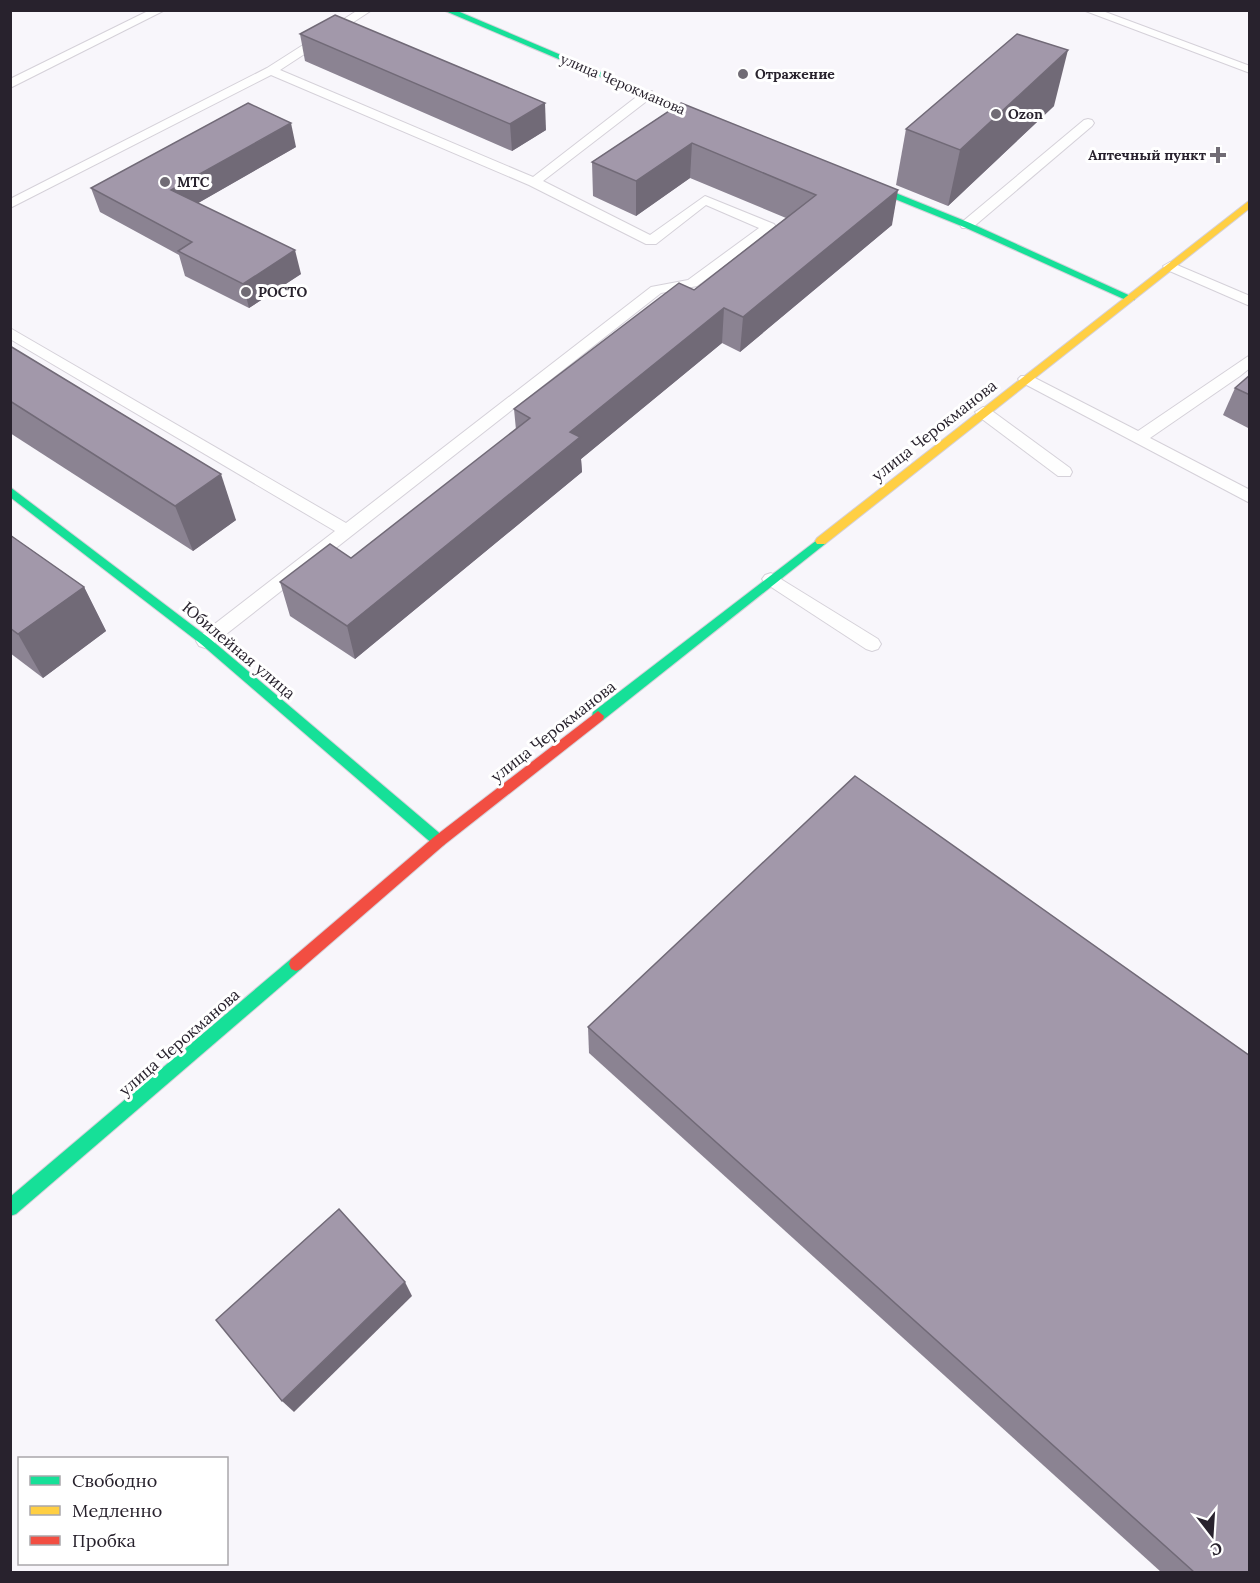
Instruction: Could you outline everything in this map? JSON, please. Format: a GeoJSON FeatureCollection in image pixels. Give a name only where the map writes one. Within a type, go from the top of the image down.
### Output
{"type":"FeatureCollection","features":[{"type":"Feature","properties":{"kind":"street","name":"улица Черокманова"},"geometry":{"type":"LineString","coordinates":[[447,10],[725,126]]}},
{"type":"Feature","properties":{"kind":"street"},"geometry":{"type":"LineString","coordinates":[[846,176],[967,225],[1130,298]]}},
{"type":"Feature","properties":{"kind":"street","name":"улица Черокманова"},"geometry":{"type":"LineString","coordinates":[[10,1208],[439,841],[1250,203]]}},
{"type":"Feature","properties":{"kind":"street","name":"Юбилейная улица"},"geometry":{"type":"LineString","coordinates":[[10,491],[205,641],[439,841]]}},
{"type":"Feature","properties":{"kind":"lane"},"geometry":{"type":"LineString","coordinates":[[10,84],[160,10]]}},
{"type":"Feature","properties":{"kind":"lane"},"geometry":{"type":"LineString","coordinates":[[10,204],[271,71],[367,10]]}},
{"type":"Feature","properties":{"kind":"lane"},"geometry":{"type":"LineString","coordinates":[[1088,10],[1250,70]]}},
{"type":"Feature","properties":{"kind":"lane"},"geometry":{"type":"LineString","coordinates":[[205,641],[656,290],[692,283],[769,226],[705,200],[651,241],[534,182],[271,71]]}},
{"type":"Feature","properties":{"kind":"lane"},"geometry":{"type":"LineString","coordinates":[[534,182],[648,94]]}},
{"type":"Feature","properties":{"kind":"lane"},"geometry":{"type":"LineString","coordinates":[[967,225],[1088,123]]}},
{"type":"Feature","properties":{"kind":"lane"},"geometry":{"type":"LineString","coordinates":[[1170,266],[1250,302]]}},
{"type":"Feature","properties":{"kind":"lane"},"geometry":{"type":"LineString","coordinates":[[10,332],[347,531]]}},
{"type":"Feature","properties":{"kind":"lane"},"geometry":{"type":"LineString","coordinates":[[1139,438],[1250,360]]}},
{"type":"Feature","properties":{"kind":"lane"},"geometry":{"type":"LineString","coordinates":[[1026,379],[1250,496]]}},
{"type":"Feature","properties":{"kind":"lane"},"geometry":{"type":"LineString","coordinates":[[983,412],[1064,472]]}},
{"type":"Feature","properties":{"kind":"lane"},"geometry":{"type":"LineString","coordinates":[[771,579],[872,644]]}},
{"type":"Feature","properties":{"kind":"building"},"geometry":{"type":"Polygon","coordinates":[[[335,15],[545,103],[510,124],[300,34],[335,15]]]}},
{"type":"Feature","properties":{"kind":"building"},"geometry":{"type":"Polygon","coordinates":[[[1017,34],[1068,50],[960,150],[906,129],[1017,34]]]}},
{"type":"Feature","properties":{"kind":"building"},"geometry":{"type":"Polygon","coordinates":[[[248,103],[291,123],[171,190],[295,250],[243,284],[178,251],[192,242],[91,188],[248,103]]]}},
{"type":"Feature","properties":{"kind":"building"},"geometry":{"type":"Polygon","coordinates":[[[681,103],[898,190],[743,317],[724,308],[570,432],[580,437],[347,626],[280,582],[330,544],[351,558],[530,418],[514,409],[679,283],[694,290],[816,195],[692,143],[636,181],[592,162],[681,103]]]}},
{"type":"Feature","properties":{"kind":"building"},"geometry":{"type":"Polygon","coordinates":[[[10,346],[221,474],[175,506],[10,401],[10,346]]]}},
{"type":"Feature","properties":{"kind":"building"},"geometry":{"type":"Polygon","coordinates":[[[1250,375],[1250,395],[1235,388],[1250,375]]]}},
{"type":"Feature","properties":{"kind":"building"},"geometry":{"type":"Polygon","coordinates":[[[10,535],[84,587],[18,634],[10,628],[10,535]]]}},
{"type":"Feature","properties":{"kind":"building"},"geometry":{"type":"Polygon","coordinates":[[[855,776],[1250,1056],[1250,1572],[1194,1572],[588,1027],[855,776]]]}},
{"type":"Feature","properties":{"kind":"building"},"geometry":{"type":"Polygon","coordinates":[[[339,1209],[405,1282],[282,1401],[216,1320],[339,1209]]]}},
{"type":"Feature","properties":{"kind":"traffic: fast"},"geometry":{"type":"LineString","coordinates":[[447,10],[717,123]]}},
{"type":"Feature","properties":{"kind":"traffic: fast"},"geometry":{"type":"LineString","coordinates":[[856,180],[967,225],[1130,298]]}},
{"type":"Feature","properties":{"kind":"traffic: fast"},"geometry":{"type":"LineString","coordinates":[[10,491],[205,641],[439,841]]}},
{"type":"Feature","properties":{"kind":"traffic: fast"},"geometry":{"type":"LineString","coordinates":[[598,716],[821,541]]}},
{"type":"Feature","properties":{"kind":"traffic: fast"},"geometry":{"type":"LineString","coordinates":[[10,1208],[296,964]]}},
{"type":"Feature","properties":{"kind":"traffic: slow"},"geometry":{"type":"LineString","coordinates":[[821,541],[1250,203]]}},
{"type":"Feature","properties":{"kind":"traffic: jam"},"geometry":{"type":"LineString","coordinates":[[296,964],[439,841],[598,716]]}},
{"type":"Feature","properties":{"kind":"place","name":"Отражение"},"geometry":{"type":"Point","coordinates":[743,74]}},
{"type":"Feature","properties":{"kind":"place","name":"Ozon"},"geometry":{"type":"Point","coordinates":[996,114]}},
{"type":"Feature","properties":{"kind":"place","name":"Аптечный пункт"},"geometry":{"type":"Point","coordinates":[1218,155]}},
{"type":"Feature","properties":{"kind":"place","name":"МТС"},"geometry":{"type":"Point","coordinates":[165,182]}},
{"type":"Feature","properties":{"kind":"place","name":"РОСТО"},"geometry":{"type":"Point","coordinates":[246,292]}}]}
